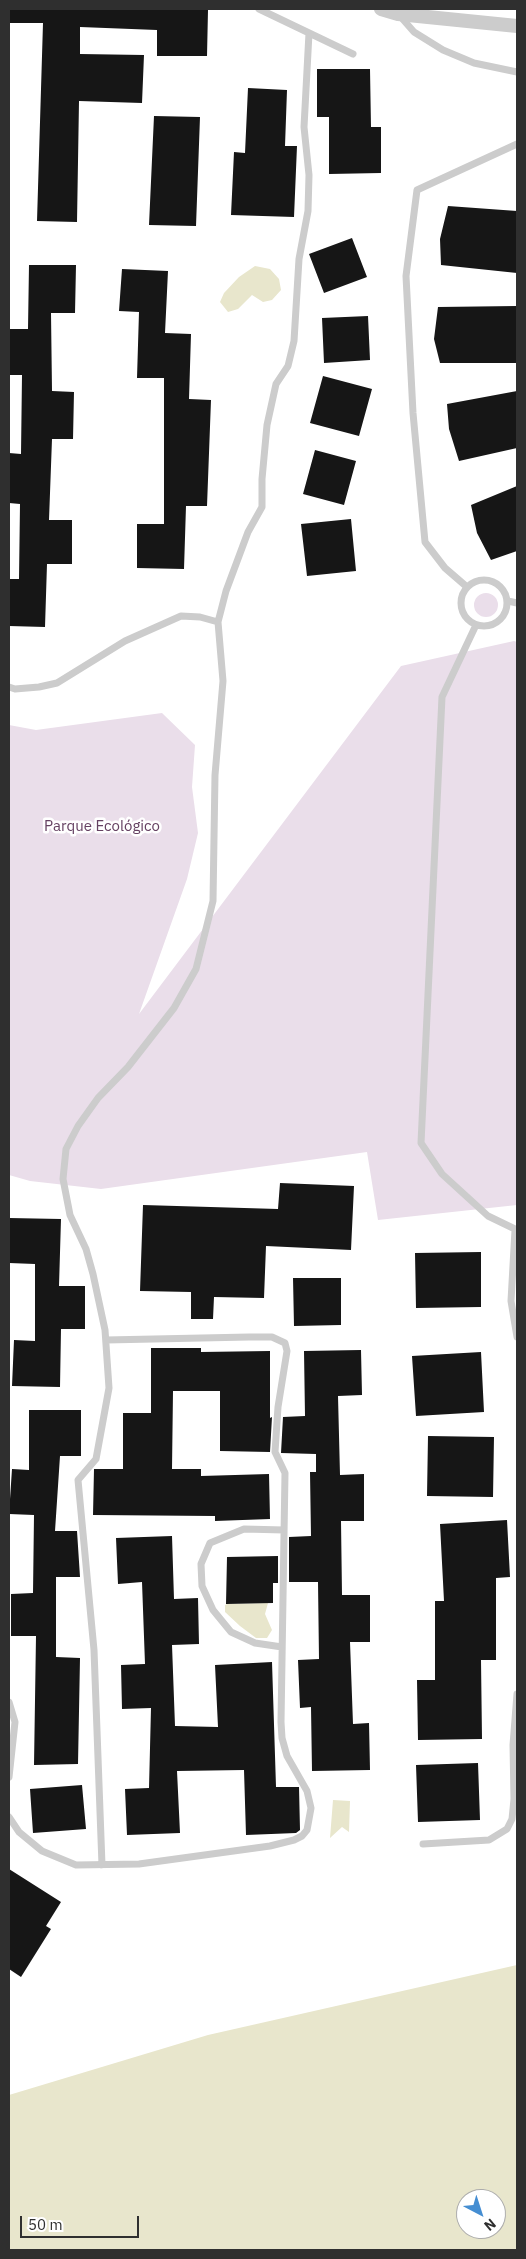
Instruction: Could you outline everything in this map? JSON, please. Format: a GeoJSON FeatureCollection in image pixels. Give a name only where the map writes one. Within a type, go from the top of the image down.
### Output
{"type":"FeatureCollection","features":[{"type":"Feature","properties":{"kind":"street"},"geometry":{"type":"LineString","coordinates":[[381,9],[398,14],[517,26]]}},
{"type":"Feature","properties":{"kind":"lane"},"geometry":{"type":"LineString","coordinates":[[259,9],[353,54]]}},
{"type":"Feature","properties":{"kind":"lane"},"geometry":{"type":"LineString","coordinates":[[398,14],[414,32],[443,50],[474,63],[517,72]]}},
{"type":"Feature","properties":{"kind":"lane"},"geometry":{"type":"LineString","coordinates":[[102,1865],[94,1650],[78,1480],[96,1459],[109,1388],[106,1340],[93,1274],[86,1249],[70,1214],[63,1179],[66,1149],[78,1126],[98,1098],[128,1067],[174,1008],[196,969],[213,901],[215,775],[223,682],[218,622],[226,591],[248,532],[262,507],[262,479],[269,416],[276,384],[288,366],[294,341],[299,259],[308,211],[309,175],[304,126],[309,33]]}},
{"type":"Feature","properties":{"kind":"lane"},"geometry":{"type":"LineString","coordinates":[[466,587],[445,568],[425,542],[413,413],[406,276],[417,190],[517,144]]}},
{"type":"Feature","properties":{"kind":"lane"},"geometry":{"type":"LineString","coordinates":[[480,580],[495,582],[506,593],[508,601],[504,616],[491,626],[476,625],[469,622],[461,609],[462,594],[466,587],[480,580]]}},
{"type":"Feature","properties":{"kind":"lane"},"geometry":{"type":"LineString","coordinates":[[508,601],[517,603]]}},
{"type":"Feature","properties":{"kind":"lane"},"geometry":{"type":"LineString","coordinates":[[9,687],[15,689],[57,683],[125,641],[181,616],[200,617],[218,622]]}},
{"type":"Feature","properties":{"kind":"lane"},"geometry":{"type":"LineString","coordinates":[[476,625],[442,697],[421,1143],[442,1174],[488,1216],[516,1230],[511,1301],[517,1337]]}},
{"type":"Feature","properties":{"kind":"lane"},"geometry":{"type":"LineString","coordinates":[[9,1817],[19,1832],[42,1852],[76,1865],[140,1864],[270,1846],[302,1836],[307,1830],[311,1808],[306,1791],[287,1756],[282,1738],[285,1473],[275,1452],[278,1407],[287,1351],[285,1343],[272,1337],[248,1336],[106,1340]]}},
{"type":"Feature","properties":{"kind":"lane"},"geometry":{"type":"LineString","coordinates":[[282,1647],[255,1643],[230,1632],[213,1610],[202,1586],[201,1564],[210,1543],[244,1529],[284,1530]]}},
{"type":"Feature","properties":{"kind":"lane"},"geometry":{"type":"LineString","coordinates":[[423,1844],[489,1840],[507,1829],[512,1819],[514,1799],[513,1745],[517,1694]]}},
{"type":"Feature","properties":{"kind":"lane"},"geometry":{"type":"LineString","coordinates":[[9,1702],[15,1722],[9,1777]]}},
{"type":"Feature","properties":{"kind":"green space"},"geometry":{"type":"Polygon","coordinates":[[[486,593],[491,594],[497,600],[497,610],[491,616],[486,617],[481,616],[475,610],[474,605],[475,600],[481,594],[486,593]]]}},
{"type":"Feature","properties":{"kind":"green space","name":"Parque Ecológico"},"geometry":{"type":"Polygon","coordinates":[[[514,641],[517,642],[517,1205],[378,1220],[367,1152],[101,1189],[30,1181],[9,1175],[9,725],[36,730],[162,713],[195,745],[192,787],[198,833],[187,879],[139,1014],[401,666],[514,641]]]}},
{"type":"Feature","properties":{"kind":"shaded area"},"geometry":{"type":"Polygon","coordinates":[[[255,266],[270,269],[279,279],[281,290],[272,300],[263,302],[252,295],[238,309],[228,312],[220,302],[224,293],[239,277],[255,266]]]}},
{"type":"Feature","properties":{"kind":"shaded area"},"geometry":{"type":"Polygon","coordinates":[[[268,1603],[265,1614],[272,1630],[267,1638],[256,1638],[225,1612],[225,1605],[227,1604],[268,1603]]]}},
{"type":"Feature","properties":{"kind":"shaded area"},"geometry":{"type":"Polygon","coordinates":[[[333,1800],[350,1801],[349,1832],[342,1827],[330,1838],[333,1800]]]}},
{"type":"Feature","properties":{"kind":"shaded area"},"geometry":{"type":"Polygon","coordinates":[[[517,1965],[517,2250],[9,2250],[9,2095],[208,2035],[517,1965]]]}},
{"type":"Feature","properties":{"kind":"building"},"geometry":{"type":"Polygon","coordinates":[[[9,9],[208,10],[207,56],[157,56],[157,30],[80,27],[80,54],[144,55],[142,103],[79,101],[77,222],[37,221],[43,23],[9,23],[9,9]]]}},
{"type":"Feature","properties":{"kind":"building"},"geometry":{"type":"Polygon","coordinates":[[[317,69],[370,69],[371,127],[381,127],[381,173],[329,174],[329,117],[317,117],[317,69]]]}},
{"type":"Feature","properties":{"kind":"building"},"geometry":{"type":"Polygon","coordinates":[[[248,88],[287,90],[285,146],[297,146],[294,217],[231,215],[234,152],[245,153],[248,88]]]}},
{"type":"Feature","properties":{"kind":"building"},"geometry":{"type":"Polygon","coordinates":[[[154,116],[200,117],[196,226],[149,225],[154,116]]]}},
{"type":"Feature","properties":{"kind":"building"},"geometry":{"type":"Polygon","coordinates":[[[448,206],[517,211],[517,273],[441,265],[440,239],[448,206]]]}},
{"type":"Feature","properties":{"kind":"building"},"geometry":{"type":"Polygon","coordinates":[[[352,238],[367,277],[324,293],[309,254],[352,238]]]}},
{"type":"Feature","properties":{"kind":"building"},"geometry":{"type":"Polygon","coordinates":[[[29,265],[76,265],[75,313],[51,313],[52,391],[74,392],[73,439],[52,439],[49,520],[72,520],[72,564],[47,564],[45,627],[9,626],[9,579],[19,579],[20,504],[9,503],[9,453],[21,454],[22,375],[9,375],[9,329],[28,329],[29,265]]]}},
{"type":"Feature","properties":{"kind":"building"},"geometry":{"type":"Polygon","coordinates":[[[122,269],[168,271],[165,333],[191,334],[189,399],[211,400],[207,506],[186,506],[184,569],[137,568],[137,524],[164,524],[164,378],[137,378],[139,312],[119,311],[122,269]]]}},
{"type":"Feature","properties":{"kind":"building"},"geometry":{"type":"Polygon","coordinates":[[[517,306],[517,363],[440,363],[434,339],[438,307],[517,306]]]}},
{"type":"Feature","properties":{"kind":"building"},"geometry":{"type":"Polygon","coordinates":[[[368,316],[370,360],[324,363],[322,318],[368,316]]]}},
{"type":"Feature","properties":{"kind":"building"},"geometry":{"type":"Polygon","coordinates":[[[323,376],[372,389],[359,436],[310,423],[323,376]]]}},
{"type":"Feature","properties":{"kind":"building"},"geometry":{"type":"Polygon","coordinates":[[[517,391],[517,448],[459,461],[449,429],[447,404],[517,391]]]}},
{"type":"Feature","properties":{"kind":"building"},"geometry":{"type":"Polygon","coordinates":[[[315,450],[356,461],[344,505],[303,494],[315,450]]]}},
{"type":"Feature","properties":{"kind":"building"},"geometry":{"type":"Polygon","coordinates":[[[517,486],[517,551],[491,560],[477,533],[471,505],[517,486]]]}},
{"type":"Feature","properties":{"kind":"building"},"geometry":{"type":"Polygon","coordinates":[[[351,519],[356,571],[307,576],[301,524],[351,519]]]}},
{"type":"Feature","properties":{"kind":"building"},"geometry":{"type":"Polygon","coordinates":[[[280,1183],[354,1186],[351,1250],[266,1246],[264,1298],[214,1297],[213,1319],[191,1319],[191,1292],[140,1291],[143,1205],[278,1209],[280,1183]]]}},
{"type":"Feature","properties":{"kind":"building"},"geometry":{"type":"Polygon","coordinates":[[[9,1218],[61,1219],[59,1286],[85,1286],[85,1329],[61,1329],[60,1387],[12,1386],[14,1340],[35,1341],[35,1264],[9,1263],[9,1218]]]}},
{"type":"Feature","properties":{"kind":"building"},"geometry":{"type":"Polygon","coordinates":[[[481,1252],[481,1307],[416,1308],[415,1253],[481,1252]]]}},
{"type":"Feature","properties":{"kind":"building"},"geometry":{"type":"Polygon","coordinates":[[[293,1278],[341,1278],[341,1325],[294,1326],[293,1278]]]}},
{"type":"Feature","properties":{"kind":"building"},"geometry":{"type":"Polygon","coordinates":[[[151,1348],[201,1348],[201,1352],[270,1351],[270,1418],[272,1417],[270,1452],[220,1451],[220,1391],[173,1391],[172,1469],[201,1469],[201,1476],[269,1474],[270,1519],[215,1521],[215,1516],[93,1515],[94,1469],[123,1469],[123,1413],[151,1413],[151,1348]]]}},
{"type":"Feature","properties":{"kind":"building"},"geometry":{"type":"Polygon","coordinates":[[[361,1350],[362,1395],[338,1396],[340,1475],[364,1474],[364,1521],[341,1521],[342,1595],[370,1595],[370,1642],[350,1642],[353,1724],[369,1723],[370,1770],[312,1771],[311,1707],[300,1708],[298,1660],[319,1659],[318,1582],[289,1582],[289,1537],[311,1536],[310,1472],[316,1472],[316,1454],[281,1453],[283,1417],[305,1416],[304,1351],[361,1350]]]}},
{"type":"Feature","properties":{"kind":"building"},"geometry":{"type":"Polygon","coordinates":[[[481,1352],[484,1412],[416,1416],[412,1356],[481,1352]]]}},
{"type":"Feature","properties":{"kind":"building"},"geometry":{"type":"Polygon","coordinates":[[[29,1410],[81,1410],[81,1456],[60,1456],[55,1531],[77,1531],[80,1577],[56,1577],[56,1657],[80,1658],[78,1764],[34,1765],[36,1636],[11,1636],[11,1594],[33,1593],[34,1515],[9,1514],[12,1469],[29,1470],[29,1410]]]}},
{"type":"Feature","properties":{"kind":"building"},"geometry":{"type":"Polygon","coordinates":[[[428,1436],[494,1437],[493,1497],[427,1496],[428,1436]]]}},
{"type":"Feature","properties":{"kind":"building"},"geometry":{"type":"Polygon","coordinates":[[[507,1520],[510,1577],[496,1578],[496,1660],[481,1660],[482,1739],[418,1740],[417,1680],[435,1680],[435,1601],[444,1601],[440,1524],[507,1520]]]}},
{"type":"Feature","properties":{"kind":"building"},"geometry":{"type":"Polygon","coordinates":[[[172,1536],[174,1599],[198,1598],[199,1644],[172,1645],[175,1726],[218,1727],[215,1665],[272,1662],[276,1787],[299,1787],[300,1830],[296,1833],[246,1835],[244,1770],[177,1771],[180,1833],[127,1835],[125,1789],[149,1788],[151,1708],[122,1709],[121,1665],[145,1664],[142,1582],[118,1584],[116,1538],[172,1536]]]}},
{"type":"Feature","properties":{"kind":"building"},"geometry":{"type":"Polygon","coordinates":[[[278,1556],[278,1583],[273,1583],[273,1603],[226,1604],[227,1557],[278,1556]]]}},
{"type":"Feature","properties":{"kind":"building"},"geometry":{"type":"Polygon","coordinates":[[[478,1763],[480,1820],[418,1822],[416,1765],[478,1763]]]}},
{"type":"Feature","properties":{"kind":"building"},"geometry":{"type":"Polygon","coordinates":[[[82,1785],[86,1829],[33,1833],[30,1789],[82,1785]]]}},
{"type":"Feature","properties":{"kind":"building"},"geometry":{"type":"Polygon","coordinates":[[[9,1869],[61,1902],[46,1926],[51,1929],[21,1977],[9,1969],[9,1869]]]}}]}
